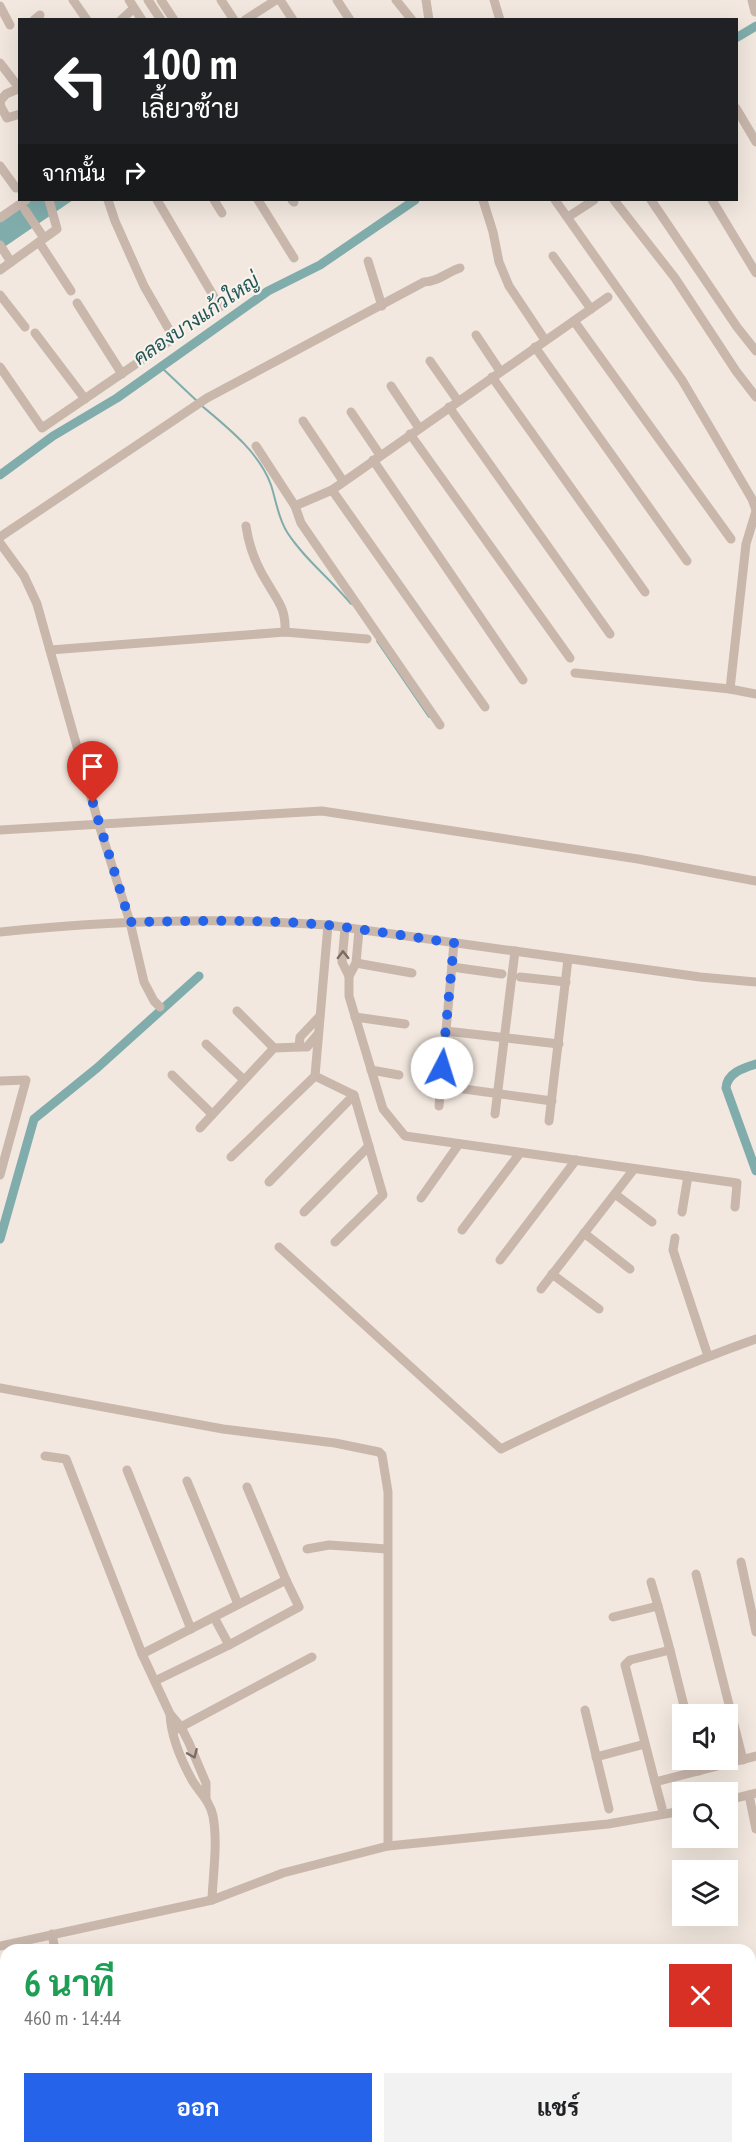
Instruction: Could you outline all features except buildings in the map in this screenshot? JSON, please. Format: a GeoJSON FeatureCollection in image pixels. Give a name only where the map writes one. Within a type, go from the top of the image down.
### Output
{"type":"FeatureCollection","features":[{"type":"Feature","properties":{"kind":"street"},"geometry":{"type":"LineString","coordinates":[[73,0],[86,18]]}},
{"type":"Feature","properties":{"kind":"street"},"geometry":{"type":"LineString","coordinates":[[148,0],[160,18]]}},
{"type":"Feature","properties":{"kind":"street"},"geometry":{"type":"LineString","coordinates":[[160,0],[173,18]]}},
{"type":"Feature","properties":{"kind":"street"},"geometry":{"type":"LineString","coordinates":[[221,0],[233,18]]}},
{"type":"Feature","properties":{"kind":"street"},"geometry":{"type":"LineString","coordinates":[[249,18],[278,0],[292,18]]}},
{"type":"Feature","properties":{"kind":"street"},"geometry":{"type":"LineString","coordinates":[[337,0],[349,18]]}},
{"type":"Feature","properties":{"kind":"street"},"geometry":{"type":"LineString","coordinates":[[396,0],[410,18]]}},
{"type":"Feature","properties":{"kind":"street"},"geometry":{"type":"LineString","coordinates":[[426,0],[429,18]]}},
{"type":"Feature","properties":{"kind":"street"},"geometry":{"type":"LineString","coordinates":[[494,0],[499,18]]}},
{"type":"Feature","properties":{"kind":"street"},"geometry":{"type":"LineString","coordinates":[[752,0],[755,12]]}},
{"type":"Feature","properties":{"kind":"street"},"geometry":{"type":"LineString","coordinates":[[122,18],[131,4],[141,18]]}},
{"type":"Feature","properties":{"kind":"street"},"geometry":{"type":"LineString","coordinates":[[0,6],[10,25]]}},
{"type":"Feature","properties":{"kind":"street"},"geometry":{"type":"LineString","coordinates":[[0,63],[18,88]]}},
{"type":"Feature","properties":{"kind":"street"},"geometry":{"type":"LineString","coordinates":[[18,89],[6,94],[0,101],[2,116],[7,118],[18,115]]}},
{"type":"Feature","properties":{"kind":"street"},"geometry":{"type":"LineString","coordinates":[[738,111],[756,142]]}},
{"type":"Feature","properties":{"kind":"street"},"geometry":{"type":"LineString","coordinates":[[0,166],[15,188]]}},
{"type":"Feature","properties":{"kind":"street"},"geometry":{"type":"LineString","coordinates":[[0,270],[57,229],[49,201]]}},
{"type":"Feature","properties":{"kind":"street"},"geometry":{"type":"LineString","coordinates":[[0,367],[42,428],[171,340],[171,333],[144,286],[108,201]]}},
{"type":"Feature","properties":{"kind":"street"},"geometry":{"type":"LineString","coordinates":[[158,201],[220,307]]}},
{"type":"Feature","properties":{"kind":"street"},"geometry":{"type":"LineString","coordinates":[[215,201],[222,213]]}},
{"type":"Feature","properties":{"kind":"street"},"geometry":{"type":"LineString","coordinates":[[259,201],[294,258]]}},
{"type":"Feature","properties":{"kind":"street"},"geometry":{"type":"LineString","coordinates":[[483,201],[493,232],[499,262],[509,286],[545,340]]}},
{"type":"Feature","properties":{"kind":"street"},"geometry":{"type":"LineString","coordinates":[[556,201],[682,380],[752,499],[756,511],[746,544],[730,689]]}},
{"type":"Feature","properties":{"kind":"street"},"geometry":{"type":"LineString","coordinates":[[571,215],[592,201]]}},
{"type":"Feature","properties":{"kind":"street"},"geometry":{"type":"LineString","coordinates":[[615,201],[675,278],[756,397]]}},
{"type":"Feature","properties":{"kind":"street"},"geometry":{"type":"LineString","coordinates":[[652,201],[737,327],[756,351]]}},
{"type":"Feature","properties":{"kind":"street"},"geometry":{"type":"LineString","coordinates":[[713,201],[756,273]]}},
{"type":"Feature","properties":{"kind":"street"},"geometry":{"type":"LineString","coordinates":[[0,218],[25,205],[70,291]]}},
{"type":"Feature","properties":{"kind":"street"},"geometry":{"type":"LineString","coordinates":[[0,245],[11,262]]}},
{"type":"Feature","properties":{"kind":"street"},"geometry":{"type":"LineString","coordinates":[[553,256],[591,309]]}},
{"type":"Feature","properties":{"kind":"street"},"geometry":{"type":"LineString","coordinates":[[368,261],[382,306]]}},
{"type":"Feature","properties":{"kind":"street"},"geometry":{"type":"LineString","coordinates":[[0,537],[207,398],[424,282],[433,282],[460,268]]}},
{"type":"Feature","properties":{"kind":"street"},"geometry":{"type":"LineString","coordinates":[[0,295],[25,327]]}},
{"type":"Feature","properties":{"kind":"street"},"geometry":{"type":"LineString","coordinates":[[295,506],[332,490],[608,297]]}},
{"type":"Feature","properties":{"kind":"street"},"geometry":{"type":"LineString","coordinates":[[77,303],[122,374]]}},
{"type":"Feature","properties":{"kind":"street"},"geometry":{"type":"LineString","coordinates":[[574,321],[731,539]]}},
{"type":"Feature","properties":{"kind":"street"},"geometry":{"type":"LineString","coordinates":[[35,333],[85,399]]}},
{"type":"Feature","properties":{"kind":"street"},"geometry":{"type":"LineString","coordinates":[[476,335],[496,374],[645,592]]}},
{"type":"Feature","properties":{"kind":"street"},"geometry":{"type":"LineString","coordinates":[[536,347],[687,561]]}},
{"type":"Feature","properties":{"kind":"street"},"geometry":{"type":"LineString","coordinates":[[430,361],[458,401]]}},
{"type":"Feature","properties":{"kind":"street"},"geometry":{"type":"LineString","coordinates":[[391,386],[419,428]]}},
{"type":"Feature","properties":{"kind":"street"},"geometry":{"type":"LineString","coordinates":[[449,407],[610,634]]}},
{"type":"Feature","properties":{"kind":"street"},"geometry":{"type":"LineString","coordinates":[[351,412],[377,457],[523,680]]}},
{"type":"Feature","properties":{"kind":"street"},"geometry":{"type":"LineString","coordinates":[[303,421],[343,481]]}},
{"type":"Feature","properties":{"kind":"street"},"geometry":{"type":"LineString","coordinates":[[410,434],[570,658]]}},
{"type":"Feature","properties":{"kind":"street"},"geometry":{"type":"LineString","coordinates":[[256,446],[295,506],[301,523],[440,725]]}},
{"type":"Feature","properties":{"kind":"street"},"geometry":{"type":"LineString","coordinates":[[332,490],[485,707]]}},
{"type":"Feature","properties":{"kind":"street"},"geometry":{"type":"LineString","coordinates":[[246,526],[255,558],[284,610],[285,632]]}},
{"type":"Feature","properties":{"kind":"street"},"geometry":{"type":"LineString","coordinates":[[0,543],[31,589],[99,825],[130,922],[144,982],[154,1001],[160,1007]]}},
{"type":"Feature","properties":{"kind":"street"},"geometry":{"type":"LineString","coordinates":[[50,650],[285,632],[368,639]]}},
{"type":"Feature","properties":{"kind":"street"},"geometry":{"type":"LineString","coordinates":[[575,673],[730,689],[756,694]]}},
{"type":"Feature","properties":{"kind":"street"},"geometry":{"type":"LineString","coordinates":[[0,830],[331,812],[638,860],[756,881]]}},
{"type":"Feature","properties":{"kind":"street"},"geometry":{"type":"LineString","coordinates":[[0,932],[130,922],[198,920],[328,925],[700,977],[756,982]]}},
{"type":"Feature","properties":{"kind":"street"},"geometry":{"type":"LineString","coordinates":[[231,1156],[315,1076],[328,925]]}},
{"type":"Feature","properties":{"kind":"street"},"geometry":{"type":"LineString","coordinates":[[345,928],[342,962],[349,976],[349,996],[355,1017],[383,1109],[405,1136],[737,1183],[735,1207]]}},
{"type":"Feature","properties":{"kind":"street"},"geometry":{"type":"LineString","coordinates":[[349,976],[356,963],[359,930]]}},
{"type":"Feature","properties":{"kind":"street"},"geometry":{"type":"LineString","coordinates":[[439,1106],[454,943]]}},
{"type":"Feature","properties":{"kind":"street"},"geometry":{"type":"LineString","coordinates":[[495,1114],[515,951]]}},
{"type":"Feature","properties":{"kind":"street"},"geometry":{"type":"LineString","coordinates":[[549,1121],[568,958]]}},
{"type":"Feature","properties":{"kind":"street"},"geometry":{"type":"LineString","coordinates":[[356,963],[412,973]]}},
{"type":"Feature","properties":{"kind":"street"},"geometry":{"type":"LineString","coordinates":[[452,967],[502,974]]}},
{"type":"Feature","properties":{"kind":"street"},"geometry":{"type":"LineString","coordinates":[[520,977],[566,982]]}},
{"type":"Feature","properties":{"kind":"street"},"geometry":{"type":"LineString","coordinates":[[237,1011],[274,1048]]}},
{"type":"Feature","properties":{"kind":"street"},"geometry":{"type":"LineString","coordinates":[[299,1047],[300,1037],[320,1016]]}},
{"type":"Feature","properties":{"kind":"street"},"geometry":{"type":"LineString","coordinates":[[355,1017],[405,1024]]}},
{"type":"Feature","properties":{"kind":"street"},"geometry":{"type":"LineString","coordinates":[[446,1031],[559,1044]]}},
{"type":"Feature","properties":{"kind":"street"},"geometry":{"type":"LineString","coordinates":[[200,1128],[274,1048],[307,1047],[318,1034]]}},
{"type":"Feature","properties":{"kind":"street"},"geometry":{"type":"LineString","coordinates":[[206,1044],[244,1080]]}},
{"type":"Feature","properties":{"kind":"street"},"geometry":{"type":"LineString","coordinates":[[371,1070],[399,1075]]}},
{"type":"Feature","properties":{"kind":"street"},"geometry":{"type":"LineString","coordinates":[[172,1075],[212,1114]]}},
{"type":"Feature","properties":{"kind":"street"},"geometry":{"type":"LineString","coordinates":[[315,1076],[354,1095],[383,1195],[335,1242]]}},
{"type":"Feature","properties":{"kind":"street"},"geometry":{"type":"LineString","coordinates":[[0,1081],[26,1080],[0,1175]]}},
{"type":"Feature","properties":{"kind":"street"},"geometry":{"type":"LineString","coordinates":[[441,1086],[552,1101]]}},
{"type":"Feature","properties":{"kind":"street"},"geometry":{"type":"LineString","coordinates":[[269,1182],[354,1095]]}},
{"type":"Feature","properties":{"kind":"street"},"geometry":{"type":"LineString","coordinates":[[421,1198],[459,1144]]}},
{"type":"Feature","properties":{"kind":"street"},"geometry":{"type":"LineString","coordinates":[[304,1212],[369,1146]]}},
{"type":"Feature","properties":{"kind":"street"},"geometry":{"type":"LineString","coordinates":[[462,1230],[520,1153]]}},
{"type":"Feature","properties":{"kind":"street"},"geometry":{"type":"LineString","coordinates":[[500,1260],[576,1161]]}},
{"type":"Feature","properties":{"kind":"street"},"geometry":{"type":"LineString","coordinates":[[541,1289],[634,1169]]}},
{"type":"Feature","properties":{"kind":"street"},"geometry":{"type":"LineString","coordinates":[[682,1212],[688,1176]]}},
{"type":"Feature","properties":{"kind":"street"},"geometry":{"type":"LineString","coordinates":[[615,1194],[652,1222]]}},
{"type":"Feature","properties":{"kind":"street"},"geometry":{"type":"LineString","coordinates":[[584,1233],[630,1269]]}},
{"type":"Feature","properties":{"kind":"street"},"geometry":{"type":"LineString","coordinates":[[675,1238],[673,1250],[708,1356]]}},
{"type":"Feature","properties":{"kind":"street"},"geometry":{"type":"LineString","coordinates":[[279,1247],[501,1449],[590,1406],[708,1356],[756,1339]]}},
{"type":"Feature","properties":{"kind":"street"},"geometry":{"type":"LineString","coordinates":[[552,1274],[599,1309]]}},
{"type":"Feature","properties":{"kind":"street"},"geometry":{"type":"LineString","coordinates":[[0,1388],[223,1429],[335,1443],[378,1452],[384,1460],[388,1492],[388,1846]]}},
{"type":"Feature","properties":{"kind":"street"},"geometry":{"type":"LineString","coordinates":[[45,1456],[66,1459],[142,1654],[170,1714],[181,1727],[206,1783],[206,1798]]}},
{"type":"Feature","properties":{"kind":"street"},"geometry":{"type":"LineString","coordinates":[[127,1470],[191,1629]]}},
{"type":"Feature","properties":{"kind":"street"},"geometry":{"type":"LineString","coordinates":[[187,1481],[238,1604]]}},
{"type":"Feature","properties":{"kind":"street"},"geometry":{"type":"LineString","coordinates":[[155,1681],[229,1645],[299,1607],[247,1487]]}},
{"type":"Feature","properties":{"kind":"street"},"geometry":{"type":"LineString","coordinates":[[307,1550],[329,1545],[387,1549]]}},
{"type":"Feature","properties":{"kind":"street"},"geometry":{"type":"LineString","coordinates":[[741,1562],[756,1629]]}},
{"type":"Feature","properties":{"kind":"street"},"geometry":{"type":"LineString","coordinates":[[696,1574],[743,1760]]}},
{"type":"Feature","properties":{"kind":"street"},"geometry":{"type":"LineString","coordinates":[[142,1654],[286,1580]]}},
{"type":"Feature","properties":{"kind":"street"},"geometry":{"type":"LineString","coordinates":[[745,1583],[756,1581]]}},
{"type":"Feature","properties":{"kind":"street"},"geometry":{"type":"LineString","coordinates":[[651,1582],[684,1704]]}},
{"type":"Feature","properties":{"kind":"street"},"geometry":{"type":"LineString","coordinates":[[613,1617],[658,1606]]}},
{"type":"Feature","properties":{"kind":"street"},"geometry":{"type":"LineString","coordinates":[[214,1617],[229,1645]]}},
{"type":"Feature","properties":{"kind":"street"},"geometry":{"type":"LineString","coordinates":[[662,1808],[625,1665],[630,1660],[670,1650]]}},
{"type":"Feature","properties":{"kind":"street"},"geometry":{"type":"LineString","coordinates":[[171,1731],[312,1657]]}},
{"type":"Feature","properties":{"kind":"street"},"geometry":{"type":"LineString","coordinates":[[585,1710],[609,1809]]}},
{"type":"Feature","properties":{"kind":"street"},"geometry":{"type":"LineString","coordinates":[[170,1714],[171,1731],[192,1781],[206,1798],[213,1815],[212,1900]]}},
{"type":"Feature","properties":{"kind":"street"},"geometry":{"type":"LineString","coordinates":[[596,1756],[645,1744]]}},
{"type":"Feature","properties":{"kind":"street"},"geometry":{"type":"LineString","coordinates":[[655,1782],[756,1756]]}},
{"type":"Feature","properties":{"kind":"street"},"geometry":{"type":"LineString","coordinates":[[752,1794],[756,1829]]}},
{"type":"Feature","properties":{"kind":"street"},"geometry":{"type":"LineString","coordinates":[[9,1944],[212,1900],[283,1873],[388,1846],[597,1825],[672,1813]]}},
{"type":"Feature","properties":{"kind":"street"},"geometry":{"type":"LineString","coordinates":[[52,1934],[54,1944]]}},
{"type":"Feature","properties":{"kind":"water"},"geometry":{"type":"Polygon","coordinates":[[[18,201],[72,201],[0,250],[0,213],[18,201]]]}},
{"type":"Feature","properties":{"kind":"waterway","name":"คลองบางแก้วใหญ่"},"geometry":{"type":"LineString","coordinates":[[738,37],[756,26]]}},
{"type":"Feature","properties":{"kind":"waterway","name":"คลองบางแก้วใหญ่"},"geometry":{"type":"LineString","coordinates":[[0,475],[53,436],[117,398],[268,291],[320,265],[414,201]]}},
{"type":"Feature","properties":{"kind":"waterway"},"geometry":{"type":"LineString","coordinates":[[161,367],[198,402]]}},
{"type":"Feature","properties":{"kind":"waterway"},"geometry":{"type":"LineString","coordinates":[[202,406],[251,451],[266,473],[279,515],[287,532],[301,551],[351,604]]}},
{"type":"Feature","properties":{"kind":"waterway"},"geometry":{"type":"LineString","coordinates":[[377,641],[429,717]]}},
{"type":"Feature","properties":{"kind":"waterway"},"geometry":{"type":"LineString","coordinates":[[0,1239],[34,1119],[97,1068],[199,976]]}},
{"type":"Feature","properties":{"kind":"waterway"},"geometry":{"type":"LineString","coordinates":[[756,1064],[741,1069],[729,1078],[726,1088],[756,1171]]}},
{"type":"Feature","properties":{"kind":"route"},"geometry":{"type":"LineString","coordinates":[[93,803],[130,922],[198,920],[328,925],[454,943],[442,1068]]}}]}
